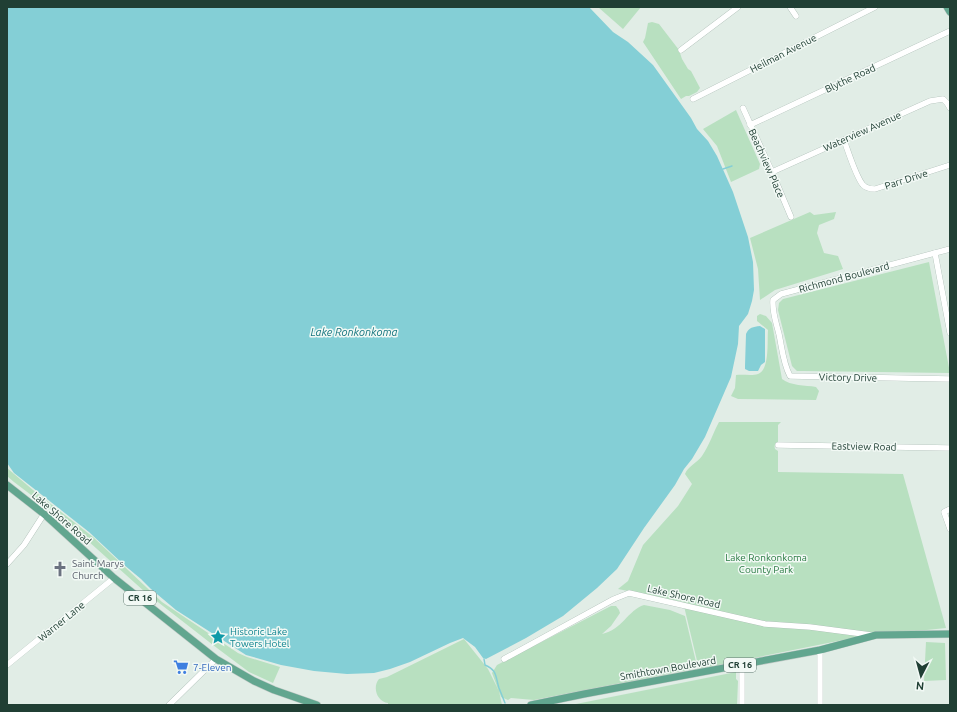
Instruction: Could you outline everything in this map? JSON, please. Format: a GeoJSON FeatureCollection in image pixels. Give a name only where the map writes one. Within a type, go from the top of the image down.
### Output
{"type":"FeatureCollection","features":[{"type":"Feature","properties":{"kind":"main road"},"geometry":{"type":"LineString","coordinates":[[947,7],[950,12]]}},
{"type":"Feature","properties":{"kind":"main road","name":"Lake Shore Road"},"geometry":{"type":"LineString","coordinates":[[7,485],[44,514],[114,578],[216,659]]}},
{"type":"Feature","properties":{"kind":"main road","name":"Smithtown Boulevard"},"geometry":{"type":"LineString","coordinates":[[531,705],[820,650],[876,636],[950,634]]}},
{"type":"Feature","properties":{"kind":"main road","name":"CR 16"},"geometry":{"type":"LineString","coordinates":[[216,659],[254,681],[318,705]]}},
{"type":"Feature","properties":{"kind":"street"},"geometry":{"type":"LineString","coordinates":[[681,50],[738,7]]}},
{"type":"Feature","properties":{"kind":"street"},"geometry":{"type":"LineString","coordinates":[[790,7],[796,16]]}},
{"type":"Feature","properties":{"kind":"street","name":"Heilman Avenue"},"geometry":{"type":"LineString","coordinates":[[693,100],[875,7]]}},
{"type":"Feature","properties":{"kind":"street","name":"Blythe Road"},"geometry":{"type":"LineString","coordinates":[[750,125],[950,31]]}},
{"type":"Feature","properties":{"kind":"street","name":"Waterview Avenue"},"geometry":{"type":"LineString","coordinates":[[772,172],[930,101],[943,99],[950,108]]}},
{"type":"Feature","properties":{"kind":"street","name":"Beachview Place"},"geometry":{"type":"LineString","coordinates":[[743,108],[791,218]]}},
{"type":"Feature","properties":{"kind":"street","name":"Parr Drive"},"geometry":{"type":"LineString","coordinates":[[844,140],[860,179],[869,189],[875,189],[950,165]]}},
{"type":"Feature","properties":{"kind":"street","name":"Richmond Boulevard"},"geometry":{"type":"LineString","coordinates":[[779,333],[772,309],[772,300],[780,294],[950,249]]}},
{"type":"Feature","properties":{"kind":"street"},"geometry":{"type":"LineString","coordinates":[[935,253],[950,333]]}},
{"type":"Feature","properties":{"kind":"street","name":"Victory Drive"},"geometry":{"type":"LineString","coordinates":[[779,333],[786,368],[790,376],[950,378]]}},
{"type":"Feature","properties":{"kind":"street","name":"Eastview Road"},"geometry":{"type":"LineString","coordinates":[[778,445],[950,448]]}},
{"type":"Feature","properties":{"kind":"street"},"geometry":{"type":"LineString","coordinates":[[950,509],[944,512],[950,529]]}},
{"type":"Feature","properties":{"kind":"street"},"geometry":{"type":"LineString","coordinates":[[7,564],[24,545],[44,514]]}},
{"type":"Feature","properties":{"kind":"street","name":"Warner Lane"},"geometry":{"type":"LineString","coordinates":[[7,665],[114,578]]}},
{"type":"Feature","properties":{"kind":"street","name":"Lake Shore Road"},"geometry":{"type":"LineString","coordinates":[[504,659],[614,599],[629,593],[765,624],[810,627],[876,636]]}},
{"type":"Feature","properties":{"kind":"street"},"geometry":{"type":"LineString","coordinates":[[820,650],[820,705]]}},
{"type":"Feature","properties":{"kind":"street"},"geometry":{"type":"LineString","coordinates":[[169,705],[216,659]]}},
{"type":"Feature","properties":{"kind":"street"},"geometry":{"type":"LineString","coordinates":[[742,665],[742,705]]}},
{"type":"Feature","properties":{"kind":"green space"},"geometry":{"type":"Polygon","coordinates":[[[598,7],[641,7],[623,29],[598,7]]]}},
{"type":"Feature","properties":{"kind":"green space"},"geometry":{"type":"Polygon","coordinates":[[[652,22],[659,24],[679,50],[682,59],[691,71],[700,88],[697,92],[681,99],[643,42],[648,23],[652,22]]]}},
{"type":"Feature","properties":{"kind":"green space"},"geometry":{"type":"Polygon","coordinates":[[[736,110],[760,164],[759,169],[731,182],[717,146],[703,129],[736,110]]]}},
{"type":"Feature","properties":{"kind":"green space"},"geometry":{"type":"Polygon","coordinates":[[[810,212],[814,215],[836,212],[834,219],[819,225],[817,233],[824,253],[838,256],[843,269],[775,290],[760,300],[758,269],[750,238],[810,212]]]}},
{"type":"Feature","properties":{"kind":"green space"},"geometry":{"type":"Polygon","coordinates":[[[929,262],[950,373],[797,371],[792,366],[778,310],[779,303],[783,299],[929,262]]]}},
{"type":"Feature","properties":{"kind":"green space"},"geometry":{"type":"Polygon","coordinates":[[[760,314],[766,316],[772,323],[782,379],[794,384],[816,387],[819,391],[816,400],[738,399],[731,396],[735,388],[736,375],[758,374],[764,367],[767,355],[768,330],[757,321],[757,316],[760,314]]]}},
{"type":"Feature","properties":{"kind":"green space","name":"Lake Ronkonkoma County Park"},"geometry":{"type":"Polygon","coordinates":[[[719,422],[781,422],[778,425],[778,442],[775,444],[775,449],[778,451],[778,472],[903,474],[946,628],[858,637],[699,669],[683,602],[618,589],[628,581],[643,545],[678,506],[692,484],[685,474],[688,469],[702,456],[719,422]]]}},
{"type":"Feature","properties":{"kind":"green space"},"geometry":{"type":"Polygon","coordinates":[[[7,468],[93,537],[162,602],[238,653],[280,667],[273,683],[249,672],[145,592],[68,523],[7,476],[7,468]]]}},
{"type":"Feature","properties":{"kind":"green space"},"geometry":{"type":"Polygon","coordinates":[[[644,605],[670,610],[685,616],[697,666],[693,669],[534,700],[511,698],[508,700],[501,697],[499,691],[502,705],[388,705],[388,703],[384,702],[378,697],[376,686],[379,679],[387,677],[464,639],[488,669],[498,689],[492,673],[497,665],[611,606],[616,606],[620,613],[611,626],[602,634],[609,632],[634,611],[644,605]]]}},
{"type":"Feature","properties":{"kind":"green space"},"geometry":{"type":"Polygon","coordinates":[[[926,642],[945,643],[946,680],[924,681],[926,642]]]}},
{"type":"Feature","properties":{"kind":"green space"},"geometry":{"type":"Polygon","coordinates":[[[736,672],[736,679],[738,681],[737,705],[571,705],[736,672]]]}},
{"type":"Feature","properties":{"kind":"water","name":"Lake Ronkonkoma"},"geometry":{"type":"Polygon","coordinates":[[[7,7],[589,7],[613,32],[628,42],[653,65],[691,118],[697,129],[708,141],[717,156],[733,192],[748,237],[753,262],[754,290],[748,314],[739,326],[738,344],[731,377],[705,437],[675,485],[617,569],[597,588],[563,616],[486,659],[483,658],[475,647],[463,638],[410,662],[374,673],[347,674],[314,671],[281,665],[246,655],[176,610],[89,532],[14,473],[7,463],[7,7]]]}},
{"type":"Feature","properties":{"kind":"water"},"geometry":{"type":"Polygon","coordinates":[[[760,326],[765,329],[765,362],[761,365],[758,371],[749,371],[745,369],[746,334],[753,327],[760,326]]]}},
{"type":"Feature","properties":{"kind":"waterway"},"geometry":{"type":"LineString","coordinates":[[723,169],[732,166]]}},
{"type":"Feature","properties":{"kind":"waterway"},"geometry":{"type":"LineString","coordinates":[[484,659],[485,665],[492,669],[495,674],[505,703]]}},
{"type":"Feature","properties":{"kind":"place","name":"Saint Marys Church"},"geometry":{"type":"Point","coordinates":[60,569]}},
{"type":"Feature","properties":{"kind":"place","name":"Historic Lake Towers Hotel"},"geometry":{"type":"Point","coordinates":[218,637]}},
{"type":"Feature","properties":{"kind":"place","name":"7-Eleven"},"geometry":{"type":"Point","coordinates":[181,667]}}]}
